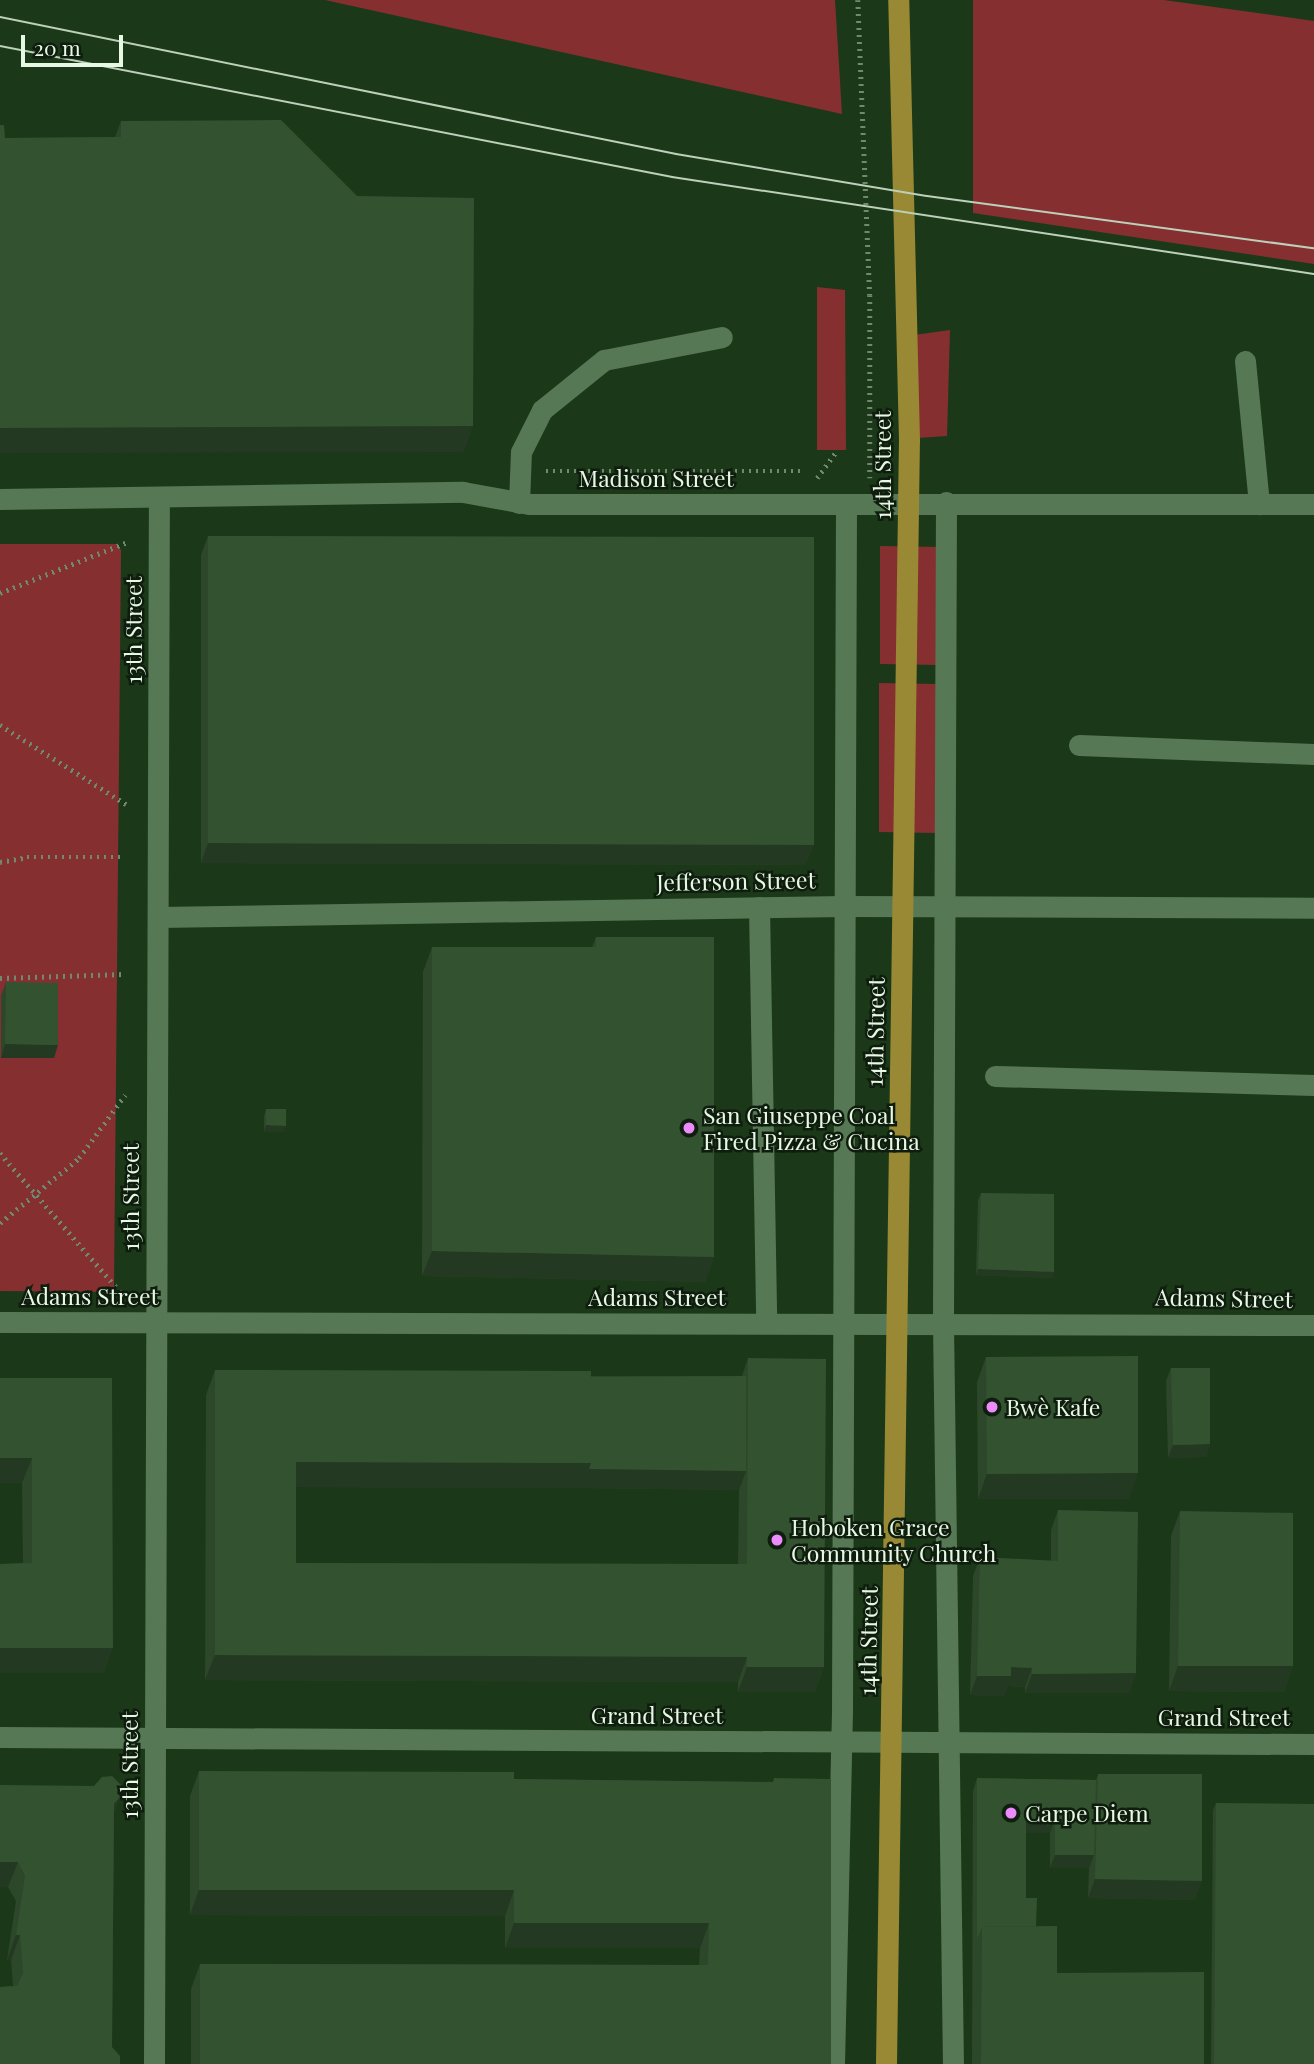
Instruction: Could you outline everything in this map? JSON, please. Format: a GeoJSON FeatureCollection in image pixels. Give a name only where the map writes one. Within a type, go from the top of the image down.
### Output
{"type":"FeatureCollection","features":[{"type":"Feature","properties":{"kind":"main road","name":"14th Street"},"geometry":{"type":"LineString","coordinates":[[887,2064],[909,440],[898,0]]}},
{"type":"Feature","properties":{"kind":"street"},"geometry":{"type":"LineString","coordinates":[[519,503],[521,452],[542,410],[604,360],[722,337]]}},
{"type":"Feature","properties":{"kind":"street"},"geometry":{"type":"LineString","coordinates":[[1245,361],[1259,504]]}},
{"type":"Feature","properties":{"kind":"street","name":"Madison Street"},"geometry":{"type":"LineString","coordinates":[[0,499],[159,499],[463,492],[519,503],[1314,504]]}},
{"type":"Feature","properties":{"kind":"street","name":"13th Street"},"geometry":{"type":"LineString","coordinates":[[153,2064],[159,499]]}},
{"type":"Feature","properties":{"kind":"street"},"geometry":{"type":"LineString","coordinates":[[950,502],[948,1742],[953,2064]]}},
{"type":"Feature","properties":{"kind":"street","name":"14th Street"},"geometry":{"type":"LineString","coordinates":[[834,2064],[841,1743],[846,505]]}},
{"type":"Feature","properties":{"kind":"street"},"geometry":{"type":"LineString","coordinates":[[1079,745],[1314,754]]}},
{"type":"Feature","properties":{"kind":"street","name":"Jefferson Street"},"geometry":{"type":"LineString","coordinates":[[158,917],[844,906],[1314,908]]}},
{"type":"Feature","properties":{"kind":"street"},"geometry":{"type":"LineString","coordinates":[[759,907],[766,1323]]}},
{"type":"Feature","properties":{"kind":"street"},"geometry":{"type":"LineString","coordinates":[[995,1076],[1314,1085]]}},
{"type":"Feature","properties":{"kind":"street","name":"Adams Street"},"geometry":{"type":"LineString","coordinates":[[0,1322],[948,1322],[1314,1325]]}},
{"type":"Feature","properties":{"kind":"street"},"geometry":{"type":"LineString","coordinates":[[948,1322],[956,1707]]}},
{"type":"Feature","properties":{"kind":"street","name":"Grand Street"},"geometry":{"type":"LineString","coordinates":[[0,1737],[1314,1744]]}},
{"type":"Feature","properties":{"kind":"path"},"geometry":{"type":"LineString","coordinates":[[812,483],[837,450]]}},
{"type":"Feature","properties":{"kind":"path"},"geometry":{"type":"LineString","coordinates":[[520,471],[800,471]]}},
{"type":"Feature","properties":{"kind":"path"},"geometry":{"type":"LineString","coordinates":[[0,593],[125,543]]}},
{"type":"Feature","properties":{"kind":"path"},"geometry":{"type":"LineString","coordinates":[[0,725],[125,804]]}},
{"type":"Feature","properties":{"kind":"path"},"geometry":{"type":"LineString","coordinates":[[0,862],[27,857],[125,857]]}},
{"type":"Feature","properties":{"kind":"path"},"geometry":{"type":"LineString","coordinates":[[0,978],[124,974]]}},
{"type":"Feature","properties":{"kind":"path"},"geometry":{"type":"LineString","coordinates":[[0,1223],[79,1158],[125,1095]]}},
{"type":"Feature","properties":{"kind":"path"},"geometry":{"type":"LineString","coordinates":[[0,1153],[124,1295]]}},
{"type":"Feature","properties":{"kind":"shaded area"},"geometry":{"type":"Polygon","coordinates":[[[325,0],[835,0],[842,114],[325,0]]]}},
{"type":"Feature","properties":{"kind":"shaded area"},"geometry":{"type":"Polygon","coordinates":[[[973,0],[1164,0],[1314,21],[1314,264],[973,213],[973,0]]]}},
{"type":"Feature","properties":{"kind":"shaded area"},"geometry":{"type":"Polygon","coordinates":[[[817,287],[845,290],[846,450],[817,450],[817,287]]]}},
{"type":"Feature","properties":{"kind":"shaded area"},"geometry":{"type":"Polygon","coordinates":[[[950,330],[947,436],[917,438],[914,335],[950,330]]]}},
{"type":"Feature","properties":{"kind":"shaded area"},"geometry":{"type":"Polygon","coordinates":[[[0,544],[116,544],[121,550],[114,1288],[110,1292],[0,1291],[0,544]]]}},
{"type":"Feature","properties":{"kind":"shaded area"},"geometry":{"type":"Polygon","coordinates":[[[880,546],[940,547],[939,665],[880,664],[880,546]]]}},
{"type":"Feature","properties":{"kind":"shaded area"},"geometry":{"type":"Polygon","coordinates":[[[879,683],[937,684],[936,833],[879,832],[879,683]]]}},
{"type":"Feature","properties":{"kind":"building"},"geometry":{"type":"Polygon","coordinates":[[[281,120],[357,196],[474,198],[473,426],[0,428],[0,125],[4,125],[5,138],[121,137],[121,121],[281,120]]]}},
{"type":"Feature","properties":{"kind":"building"},"geometry":{"type":"Polygon","coordinates":[[[208,536],[814,537],[814,845],[208,843],[208,536]]]}},
{"type":"Feature","properties":{"kind":"building"},"geometry":{"type":"Polygon","coordinates":[[[596,937],[714,937],[714,1257],[432,1251],[432,947],[596,947],[596,937]]]}},
{"type":"Feature","properties":{"kind":"building"},"geometry":{"type":"Polygon","coordinates":[[[6,982],[58,983],[58,1045],[5,1044],[6,982]]]}},
{"type":"Feature","properties":{"kind":"building"},"geometry":{"type":"Polygon","coordinates":[[[266,1109],[286,1109],[286,1126],[266,1125],[266,1109]]]}},
{"type":"Feature","properties":{"kind":"building"},"geometry":{"type":"Polygon","coordinates":[[[981,1193],[1054,1194],[1054,1272],[978,1269],[981,1193]]]}},
{"type":"Feature","properties":{"kind":"building"},"geometry":{"type":"Polygon","coordinates":[[[1138,1356],[1138,1473],[987,1474],[986,1357],[1138,1356]]]}},
{"type":"Feature","properties":{"kind":"building"},"geometry":{"type":"Polygon","coordinates":[[[748,1358],[826,1359],[824,1667],[747,1667],[747,1657],[215,1655],[215,1370],[591,1371],[591,1463],[296,1462],[296,1563],[747,1564],[748,1358]]]}},
{"type":"Feature","properties":{"kind":"building"},"geometry":{"type":"Polygon","coordinates":[[[1171,1368],[1210,1368],[1210,1444],[1173,1445],[1171,1368]]]}},
{"type":"Feature","properties":{"kind":"building"},"geometry":{"type":"Polygon","coordinates":[[[746,1376],[746,1471],[589,1469],[591,1377],[746,1376]]]}},
{"type":"Feature","properties":{"kind":"building"},"geometry":{"type":"Polygon","coordinates":[[[0,1378],[112,1378],[113,1648],[0,1648],[0,1564],[32,1563],[32,1458],[0,1458],[0,1378]]]}},
{"type":"Feature","properties":{"kind":"building"},"geometry":{"type":"Polygon","coordinates":[[[1058,1510],[1138,1512],[1136,1673],[1032,1674],[1032,1668],[1011,1667],[1011,1676],[977,1676],[980,1557],[1058,1561],[1058,1510]]]}},
{"type":"Feature","properties":{"kind":"building"},"geometry":{"type":"Polygon","coordinates":[[[1180,1511],[1293,1513],[1293,1666],[1178,1666],[1180,1511]]]}},
{"type":"Feature","properties":{"kind":"building"},"geometry":{"type":"Polygon","coordinates":[[[199,1771],[514,1772],[514,1779],[773,1782],[774,1778],[831,1779],[831,2064],[200,2064],[200,1964],[708,1965],[709,1923],[514,1923],[514,1890],[199,1890],[199,1771]]]}},
{"type":"Feature","properties":{"kind":"building"},"geometry":{"type":"Polygon","coordinates":[[[1098,1774],[1202,1774],[1202,1881],[1095,1879],[1098,1774]]]}},
{"type":"Feature","properties":{"kind":"building"},"geometry":{"type":"Polygon","coordinates":[[[112,1776],[121,1785],[121,1796],[114,1804],[112,2047],[120,2056],[120,2064],[0,2064],[0,1987],[17,1986],[23,1973],[20,1935],[16,1935],[25,1876],[18,1862],[0,1862],[0,1785],[94,1786],[102,1777],[112,1776]]]}},
{"type":"Feature","properties":{"kind":"building"},"geometry":{"type":"Polygon","coordinates":[[[977,1778],[1096,1780],[1094,1855],[1055,1855],[1055,1820],[1026,1820],[1026,1898],[1037,1898],[1036,1926],[982,1927],[977,1939],[977,1778]]]}},
{"type":"Feature","properties":{"kind":"building"},"geometry":{"type":"Polygon","coordinates":[[[1216,1803],[1314,1804],[1314,2064],[1214,2064],[1216,1803]]]}},
{"type":"Feature","properties":{"kind":"building"},"geometry":{"type":"Polygon","coordinates":[[[1057,1926],[1057,1973],[1204,1972],[1204,2064],[981,2064],[982,1927],[1057,1926]]]}},
{"type":"Feature","properties":{"kind":"tram line"},"geometry":{"type":"LineString","coordinates":[[0,17],[676,154],[927,196],[1314,248]]}},
{"type":"Feature","properties":{"kind":"tram line"},"geometry":{"type":"LineString","coordinates":[[0,46],[672,177],[1314,274]]}},
{"type":"Feature","properties":{"kind":"place","name":"San Giuseppe Coal Fired Pizza & Cucina"},"geometry":{"type":"Point","coordinates":[689,1128]}},
{"type":"Feature","properties":{"kind":"place","name":"Bwè Kafe"},"geometry":{"type":"Point","coordinates":[992,1407]}},
{"type":"Feature","properties":{"kind":"place","name":"Hoboken Grace Community Church"},"geometry":{"type":"Point","coordinates":[777,1540]}},
{"type":"Feature","properties":{"kind":"place","name":"Carpe Diem"},"geometry":{"type":"Point","coordinates":[1011,1813]}}]}
